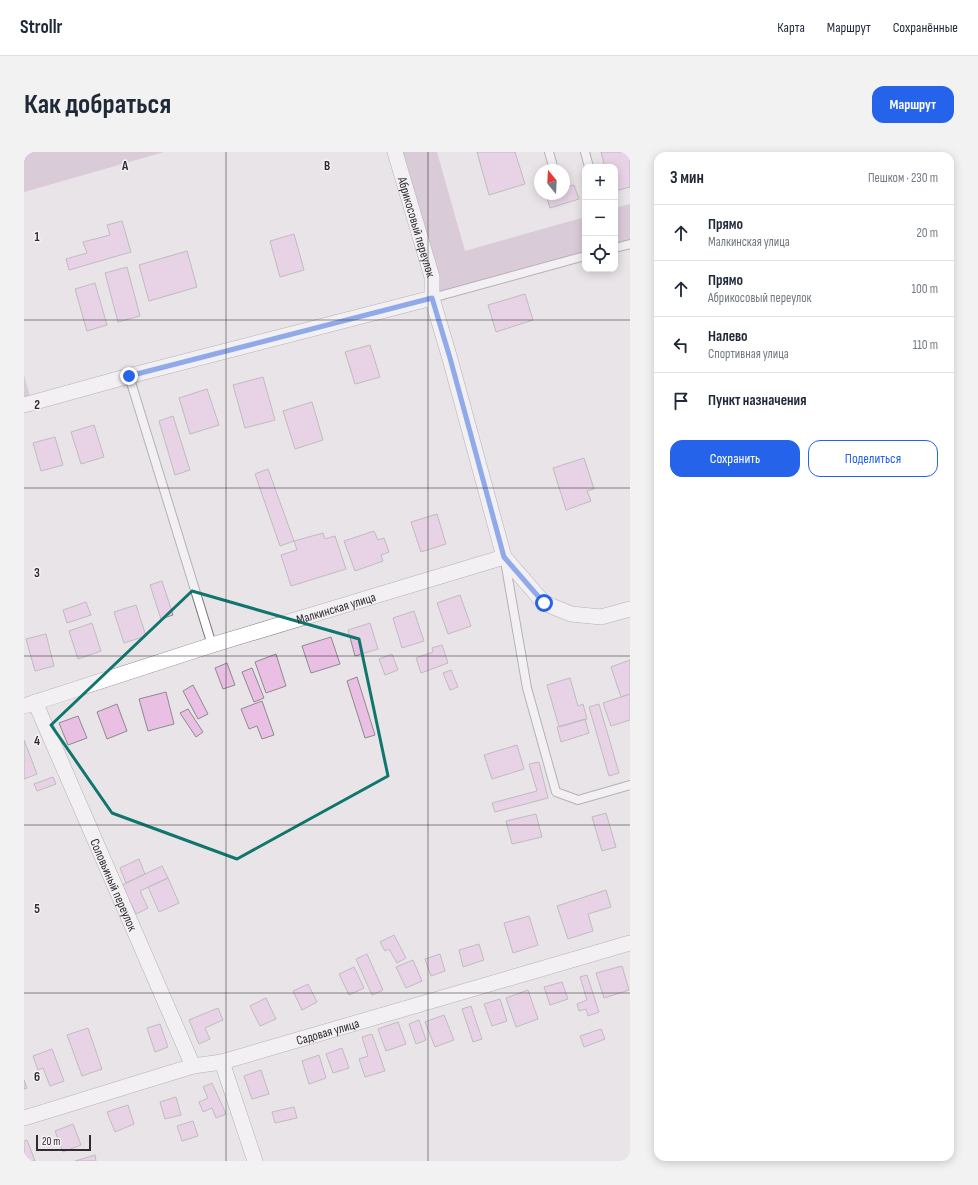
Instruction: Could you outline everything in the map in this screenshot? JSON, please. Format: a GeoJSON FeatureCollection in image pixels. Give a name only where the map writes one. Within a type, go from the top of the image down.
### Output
{"type":"FeatureCollection","features":[{"type":"Feature","properties":{"kind":"street","name":"Абрикосовый переулок"},"geometry":{"type":"LineString","coordinates":[[395,152],[432,277],[432,298],[450,358],[504,557]]}},
{"type":"Feature","properties":{"kind":"street"},"geometry":{"type":"LineString","coordinates":[[24,405],[129,376],[432,298]]}},
{"type":"Feature","properties":{"kind":"street"},"geometry":{"type":"LineString","coordinates":[[504,557],[544,603],[571,614],[601,617],[630,609]]}},
{"type":"Feature","properties":{"kind":"street","name":"Малкинская улица"},"geometry":{"type":"LineString","coordinates":[[30,704],[212,644],[504,557]]}},
{"type":"Feature","properties":{"kind":"street","name":"Соловьиный переулок"},"geometry":{"type":"LineString","coordinates":[[30,704],[193,1066]]}},
{"type":"Feature","properties":{"kind":"street","name":"Садовая улица"},"geometry":{"type":"LineString","coordinates":[[24,1118],[193,1066],[222,1062],[630,943]]}},
{"type":"Feature","properties":{"kind":"street"},"geometry":{"type":"LineString","coordinates":[[222,1062],[255,1161]]}},
{"type":"Feature","properties":{"kind":"lane"},"geometry":{"type":"LineString","coordinates":[[549,152],[552,164]]}},
{"type":"Feature","properties":{"kind":"lane"},"geometry":{"type":"LineString","coordinates":[[585,152],[588,164]]}},
{"type":"Feature","properties":{"kind":"lane"},"geometry":{"type":"LineString","coordinates":[[618,247],[630,244]]}},
{"type":"Feature","properties":{"kind":"lane"},"geometry":{"type":"LineString","coordinates":[[432,298],[582,257]]}},
{"type":"Feature","properties":{"kind":"lane"},"geometry":{"type":"LineString","coordinates":[[129,376],[212,644]]}},
{"type":"Feature","properties":{"kind":"lane"},"geometry":{"type":"LineString","coordinates":[[504,557],[527,688],[556,792],[578,800],[630,785]]}},
{"type":"Feature","properties":{"kind":"highlighted area"},"geometry":{"type":"Polygon","coordinates":[[[192,591],[359,639],[388,776],[237,859],[112,813],[51,725],[192,591]]]}},
{"type":"Feature","properties":{"kind":"shaded area"},"geometry":{"type":"Polygon","coordinates":[[[24,152],[164,152],[24,192],[24,152]]]}},
{"type":"Feature","properties":{"kind":"shaded area"},"geometry":{"type":"Polygon","coordinates":[[[395,152],[437,152],[465,251],[582,218],[582,257],[432,298],[395,152]]]}},
{"type":"Feature","properties":{"kind":"shaded area"},"geometry":{"type":"Polygon","coordinates":[[[630,204],[630,244],[618,247],[618,236],[618,207],[630,204]]]}},
{"type":"Feature","properties":{"kind":"shaded area"},"geometry":{"type":"Polygon","coordinates":[[[24,375],[32,403],[24,405],[24,375]]]}},
{"type":"Feature","properties":{"kind":"building"},"geometry":{"type":"Polygon","coordinates":[[[477,152],[515,152],[525,184],[489,195],[477,152]]]}},
{"type":"Feature","properties":{"kind":"building"},"geometry":{"type":"Polygon","coordinates":[[[601,152],[630,152],[630,187],[618,190],[618,164],[604,164],[601,152]]]}},
{"type":"Feature","properties":{"kind":"building"},"geometry":{"type":"Polygon","coordinates":[[[574,185],[579,199],[550,208],[548,200],[570,200],[570,186],[574,185]]]}},
{"type":"Feature","properties":{"kind":"building"},"geometry":{"type":"Polygon","coordinates":[[[122,221],[131,252],[69,270],[66,259],[87,253],[83,242],[110,235],[107,225],[122,221]]]}},
{"type":"Feature","properties":{"kind":"building"},"geometry":{"type":"Polygon","coordinates":[[[294,234],[304,270],[280,277],[270,241],[294,234]]]}},
{"type":"Feature","properties":{"kind":"building"},"geometry":{"type":"Polygon","coordinates":[[[187,251],[197,287],[149,301],[139,265],[187,251]]]}},
{"type":"Feature","properties":{"kind":"building"},"geometry":{"type":"Polygon","coordinates":[[[127,267],[140,316],[118,322],[105,273],[127,267]]]}},
{"type":"Feature","properties":{"kind":"building"},"geometry":{"type":"Polygon","coordinates":[[[95,283],[107,325],[87,331],[75,289],[95,283]]]}},
{"type":"Feature","properties":{"kind":"building"},"geometry":{"type":"Polygon","coordinates":[[[525,294],[533,320],[496,332],[488,305],[525,294]]]}},
{"type":"Feature","properties":{"kind":"building"},"geometry":{"type":"Polygon","coordinates":[[[370,345],[380,377],[355,384],[345,352],[370,345]]]}},
{"type":"Feature","properties":{"kind":"building"},"geometry":{"type":"Polygon","coordinates":[[[263,377],[275,420],[245,428],[233,385],[263,377]]]}},
{"type":"Feature","properties":{"kind":"building"},"geometry":{"type":"Polygon","coordinates":[[[207,389],[219,425],[190,434],[179,398],[207,389]]]}},
{"type":"Feature","properties":{"kind":"building"},"geometry":{"type":"Polygon","coordinates":[[[312,402],[323,440],[295,449],[283,411],[312,402]]]}},
{"type":"Feature","properties":{"kind":"building"},"geometry":{"type":"Polygon","coordinates":[[[173,416],[190,470],[175,475],[159,421],[173,416]]]}},
{"type":"Feature","properties":{"kind":"building"},"geometry":{"type":"Polygon","coordinates":[[[94,425],[104,457],[81,464],[71,432],[94,425]]]}},
{"type":"Feature","properties":{"kind":"building"},"geometry":{"type":"Polygon","coordinates":[[[55,437],[63,465],[41,471],[33,443],[55,437]]]}},
{"type":"Feature","properties":{"kind":"building"},"geometry":{"type":"Polygon","coordinates":[[[584,458],[594,489],[587,491],[591,501],[566,510],[553,468],[584,458]]]}},
{"type":"Feature","properties":{"kind":"building"},"geometry":{"type":"Polygon","coordinates":[[[268,469],[294,541],[280,546],[255,474],[268,469]]]}},
{"type":"Feature","properties":{"kind":"building"},"geometry":{"type":"Polygon","coordinates":[[[437,514],[446,544],[421,552],[411,522],[437,514]]]}},
{"type":"Feature","properties":{"kind":"building"},"geometry":{"type":"Polygon","coordinates":[[[374,531],[378,540],[384,538],[389,552],[381,555],[383,561],[355,571],[344,541],[374,531]]]}},
{"type":"Feature","properties":{"kind":"building"},"geometry":{"type":"Polygon","coordinates":[[[323,533],[325,539],[335,536],[346,569],[291,586],[281,555],[297,550],[294,541],[323,533]]]}},
{"type":"Feature","properties":{"kind":"building"},"geometry":{"type":"Polygon","coordinates":[[[162,581],[173,615],[161,619],[150,585],[162,581]]]}},
{"type":"Feature","properties":{"kind":"building"},"geometry":{"type":"Polygon","coordinates":[[[460,595],[471,626],[448,634],[437,603],[460,595]]]}},
{"type":"Feature","properties":{"kind":"building"},"geometry":{"type":"Polygon","coordinates":[[[86,602],[91,615],[67,623],[63,610],[86,602]]]}},
{"type":"Feature","properties":{"kind":"building"},"geometry":{"type":"Polygon","coordinates":[[[136,605],[146,636],[124,643],[114,612],[136,605]]]}},
{"type":"Feature","properties":{"kind":"building"},"geometry":{"type":"Polygon","coordinates":[[[414,611],[424,641],[402,648],[393,618],[414,611]]]}},
{"type":"Feature","properties":{"kind":"building"},"geometry":{"type":"Polygon","coordinates":[[[92,623],[101,651],[78,659],[69,631],[92,623]]]}},
{"type":"Feature","properties":{"kind":"building"},"geometry":{"type":"Polygon","coordinates":[[[370,623],[378,649],[355,656],[348,630],[370,623]]]}},
{"type":"Feature","properties":{"kind":"building"},"geometry":{"type":"Polygon","coordinates":[[[46,634],[54,666],[35,671],[26,639],[46,634]]]}},
{"type":"Feature","properties":{"kind":"building"},"geometry":{"type":"Polygon","coordinates":[[[331,637],[340,664],[311,673],[302,646],[331,637]]]}},
{"type":"Feature","properties":{"kind":"building"},"geometry":{"type":"Polygon","coordinates":[[[442,645],[448,663],[421,673],[416,658],[433,652],[432,648],[442,645]]]}},
{"type":"Feature","properties":{"kind":"building"},"geometry":{"type":"Polygon","coordinates":[[[276,654],[286,686],[266,693],[255,662],[276,654]]]}},
{"type":"Feature","properties":{"kind":"building"},"geometry":{"type":"Polygon","coordinates":[[[392,654],[398,670],[385,675],[379,659],[392,654]]]}},
{"type":"Feature","properties":{"kind":"building"},"geometry":{"type":"Polygon","coordinates":[[[630,660],[630,694],[621,697],[611,667],[630,660]]]}},
{"type":"Feature","properties":{"kind":"building"},"geometry":{"type":"Polygon","coordinates":[[[227,663],[235,685],[223,689],[215,668],[227,663]]]}},
{"type":"Feature","properties":{"kind":"building"},"geometry":{"type":"Polygon","coordinates":[[[252,668],[264,698],[254,702],[242,672],[252,668]]]}},
{"type":"Feature","properties":{"kind":"building"},"geometry":{"type":"Polygon","coordinates":[[[451,670],[458,687],[450,690],[443,673],[451,670]]]}},
{"type":"Feature","properties":{"kind":"building"},"geometry":{"type":"Polygon","coordinates":[[[357,677],[375,735],[365,738],[347,681],[357,677]]]}},
{"type":"Feature","properties":{"kind":"building"},"geometry":{"type":"Polygon","coordinates":[[[570,678],[578,706],[583,704],[587,719],[559,727],[547,685],[570,678]]]}},
{"type":"Feature","properties":{"kind":"building"},"geometry":{"type":"Polygon","coordinates":[[[193,685],[208,714],[198,719],[183,691],[193,685]]]}},
{"type":"Feature","properties":{"kind":"building"},"geometry":{"type":"Polygon","coordinates":[[[166,692],[174,724],[148,731],[139,699],[166,692]]]}},
{"type":"Feature","properties":{"kind":"building"},"geometry":{"type":"Polygon","coordinates":[[[630,694],[630,720],[611,726],[603,703],[630,694]]]}},
{"type":"Feature","properties":{"kind":"building"},"geometry":{"type":"Polygon","coordinates":[[[262,701],[274,735],[262,739],[257,726],[249,729],[241,709],[262,701]]]}},
{"type":"Feature","properties":{"kind":"building"},"geometry":{"type":"Polygon","coordinates":[[[117,704],[127,731],[107,739],[97,712],[117,704]]]}},
{"type":"Feature","properties":{"kind":"building"},"geometry":{"type":"Polygon","coordinates":[[[599,704],[619,773],[609,776],[589,707],[599,704]]]}},
{"type":"Feature","properties":{"kind":"building"},"geometry":{"type":"Polygon","coordinates":[[[188,709],[203,732],[196,737],[180,713],[188,709]]]}},
{"type":"Feature","properties":{"kind":"building"},"geometry":{"type":"Polygon","coordinates":[[[78,716],[87,738],[68,745],[59,723],[78,716]]]}},
{"type":"Feature","properties":{"kind":"building"},"geometry":{"type":"Polygon","coordinates":[[[585,719],[589,733],[561,742],[557,727],[585,719]]]}},
{"type":"Feature","properties":{"kind":"building"},"geometry":{"type":"Polygon","coordinates":[[[24,740],[37,774],[24,779],[24,740]]]}},
{"type":"Feature","properties":{"kind":"building"},"geometry":{"type":"Polygon","coordinates":[[[517,745],[524,769],[492,779],[484,755],[517,745]]]}},
{"type":"Feature","properties":{"kind":"building"},"geometry":{"type":"Polygon","coordinates":[[[539,762],[548,798],[495,812],[492,803],[537,791],[529,764],[539,762]]]}},
{"type":"Feature","properties":{"kind":"building"},"geometry":{"type":"Polygon","coordinates":[[[53,777],[56,784],[37,791],[34,784],[53,777]]]}},
{"type":"Feature","properties":{"kind":"building"},"geometry":{"type":"Polygon","coordinates":[[[606,813],[616,847],[602,851],[592,817],[606,813]]]}},
{"type":"Feature","properties":{"kind":"building"},"geometry":{"type":"Polygon","coordinates":[[[536,814],[542,837],[512,844],[506,821],[536,814]]]}},
{"type":"Feature","properties":{"kind":"building"},"geometry":{"type":"Polygon","coordinates":[[[139,859],[145,874],[126,883],[120,868],[139,859]]]}},
{"type":"Feature","properties":{"kind":"building"},"geometry":{"type":"Polygon","coordinates":[[[162,866],[168,878],[140,891],[148,908],[136,914],[122,885],[162,866]]]}},
{"type":"Feature","properties":{"kind":"building"},"geometry":{"type":"Polygon","coordinates":[[[168,878],[179,903],[159,912],[148,887],[168,878]]]}},
{"type":"Feature","properties":{"kind":"building"},"geometry":{"type":"Polygon","coordinates":[[[606,890],[611,907],[588,914],[593,931],[568,939],[557,906],[606,890]]]}},
{"type":"Feature","properties":{"kind":"building"},"geometry":{"type":"Polygon","coordinates":[[[529,916],[538,945],[513,953],[504,923],[529,916]]]}},
{"type":"Feature","properties":{"kind":"building"},"geometry":{"type":"Polygon","coordinates":[[[394,935],[406,958],[397,963],[389,949],[385,951],[380,942],[394,935]]]}},
{"type":"Feature","properties":{"kind":"building"},"geometry":{"type":"Polygon","coordinates":[[[479,944],[484,960],[463,967],[459,950],[479,944]]]}},
{"type":"Feature","properties":{"kind":"building"},"geometry":{"type":"Polygon","coordinates":[[[367,954],[383,990],[372,995],[356,959],[367,954]]]}},
{"type":"Feature","properties":{"kind":"building"},"geometry":{"type":"Polygon","coordinates":[[[440,954],[445,971],[431,976],[425,959],[440,954]]]}},
{"type":"Feature","properties":{"kind":"building"},"geometry":{"type":"Polygon","coordinates":[[[413,960],[422,981],[406,988],[396,967],[413,960]]]}},
{"type":"Feature","properties":{"kind":"building"},"geometry":{"type":"Polygon","coordinates":[[[622,966],[629,990],[604,998],[596,973],[622,966]]]}},
{"type":"Feature","properties":{"kind":"building"},"geometry":{"type":"Polygon","coordinates":[[[354,967],[364,988],[349,995],[339,974],[354,967]]]}},
{"type":"Feature","properties":{"kind":"building"},"geometry":{"type":"Polygon","coordinates":[[[587,975],[599,1012],[588,1016],[586,1009],[579,1011],[577,1004],[587,1000],[580,977],[587,975]]]}},
{"type":"Feature","properties":{"kind":"building"},"geometry":{"type":"Polygon","coordinates":[[[562,982],[568,999],[550,1005],[544,987],[562,982]]]}},
{"type":"Feature","properties":{"kind":"building"},"geometry":{"type":"Polygon","coordinates":[[[308,984],[317,1002],[302,1010],[293,991],[308,984]]]}},
{"type":"Feature","properties":{"kind":"building"},"geometry":{"type":"Polygon","coordinates":[[[528,990],[538,1019],[516,1027],[506,998],[528,990]]]}},
{"type":"Feature","properties":{"kind":"building"},"geometry":{"type":"Polygon","coordinates":[[[266,998],[276,1019],[260,1026],[250,1006],[266,998]]]}},
{"type":"Feature","properties":{"kind":"building"},"geometry":{"type":"Polygon","coordinates":[[[500,999],[507,1021],[492,1026],[484,1004],[500,999]]]}},
{"type":"Feature","properties":{"kind":"building"},"geometry":{"type":"Polygon","coordinates":[[[471,1006],[482,1039],[473,1042],[462,1009],[471,1006]]]}},
{"type":"Feature","properties":{"kind":"building"},"geometry":{"type":"Polygon","coordinates":[[[218,1008],[223,1020],[205,1028],[210,1039],[199,1044],[189,1020],[218,1008]]]}},
{"type":"Feature","properties":{"kind":"building"},"geometry":{"type":"Polygon","coordinates":[[[444,1015],[454,1040],[435,1047],[425,1022],[444,1015]]]}},
{"type":"Feature","properties":{"kind":"building"},"geometry":{"type":"Polygon","coordinates":[[[419,1020],[426,1040],[416,1044],[409,1024],[419,1020]]]}},
{"type":"Feature","properties":{"kind":"building"},"geometry":{"type":"Polygon","coordinates":[[[398,1022],[406,1044],[386,1051],[378,1029],[398,1022]]]}},
{"type":"Feature","properties":{"kind":"building"},"geometry":{"type":"Polygon","coordinates":[[[160,1024],[168,1047],[155,1052],[147,1028],[160,1024]]]}},
{"type":"Feature","properties":{"kind":"building"},"geometry":{"type":"Polygon","coordinates":[[[88,1028],[102,1069],[82,1076],[67,1035],[88,1028]]]}},
{"type":"Feature","properties":{"kind":"building"},"geometry":{"type":"Polygon","coordinates":[[[601,1029],[605,1039],[584,1047],[580,1036],[601,1029]]]}},
{"type":"Feature","properties":{"kind":"building"},"geometry":{"type":"Polygon","coordinates":[[[372,1034],[385,1071],[365,1077],[359,1059],[368,1056],[362,1037],[372,1034]]]}},
{"type":"Feature","properties":{"kind":"building"},"geometry":{"type":"Polygon","coordinates":[[[342,1048],[349,1068],[333,1073],[326,1054],[342,1048]]]}},
{"type":"Feature","properties":{"kind":"building"},"geometry":{"type":"Polygon","coordinates":[[[52,1049],[64,1081],[50,1086],[43,1068],[38,1070],[33,1056],[52,1049]]]}},
{"type":"Feature","properties":{"kind":"building"},"geometry":{"type":"Polygon","coordinates":[[[319,1055],[326,1078],[309,1084],[302,1061],[319,1055]]]}},
{"type":"Feature","properties":{"kind":"building"},"geometry":{"type":"Polygon","coordinates":[[[261,1070],[269,1094],[252,1099],[244,1076],[261,1070]]]}},
{"type":"Feature","properties":{"kind":"building"},"geometry":{"type":"Polygon","coordinates":[[[24,1080],[27,1088],[24,1089],[24,1080]]]}},
{"type":"Feature","properties":{"kind":"building"},"geometry":{"type":"Polygon","coordinates":[[[212,1083],[226,1114],[216,1118],[212,1108],[203,1112],[199,1102],[208,1098],[203,1087],[212,1083]]]}},
{"type":"Feature","properties":{"kind":"building"},"geometry":{"type":"Polygon","coordinates":[[[176,1097],[181,1115],[165,1119],[160,1102],[176,1097]]]}},
{"type":"Feature","properties":{"kind":"building"},"geometry":{"type":"Polygon","coordinates":[[[128,1105],[134,1124],[115,1132],[107,1112],[128,1105]]]}},
{"type":"Feature","properties":{"kind":"building"},"geometry":{"type":"Polygon","coordinates":[[[294,1107],[297,1118],[275,1123],[272,1112],[294,1107]]]}},
{"type":"Feature","properties":{"kind":"building"},"geometry":{"type":"Polygon","coordinates":[[[193,1121],[198,1136],[182,1141],[177,1126],[193,1121]]]}},
{"type":"Feature","properties":{"kind":"building"},"geometry":{"type":"Polygon","coordinates":[[[73,1124],[81,1145],[63,1152],[55,1131],[73,1124]]]}},
{"type":"Feature","properties":{"kind":"building"},"geometry":{"type":"Polygon","coordinates":[[[27,1140],[35,1161],[24,1161],[24,1141],[27,1140]]]}},
{"type":"Feature","properties":{"kind":"building"},"geometry":{"type":"Polygon","coordinates":[[[95,1155],[96,1161],[75,1161],[95,1155]]]}},
{"type":"Feature","properties":{"kind":"route"},"geometry":{"type":"LineString","coordinates":[[129,376],[432,298],[450,358],[504,557],[544,603]]}}]}
